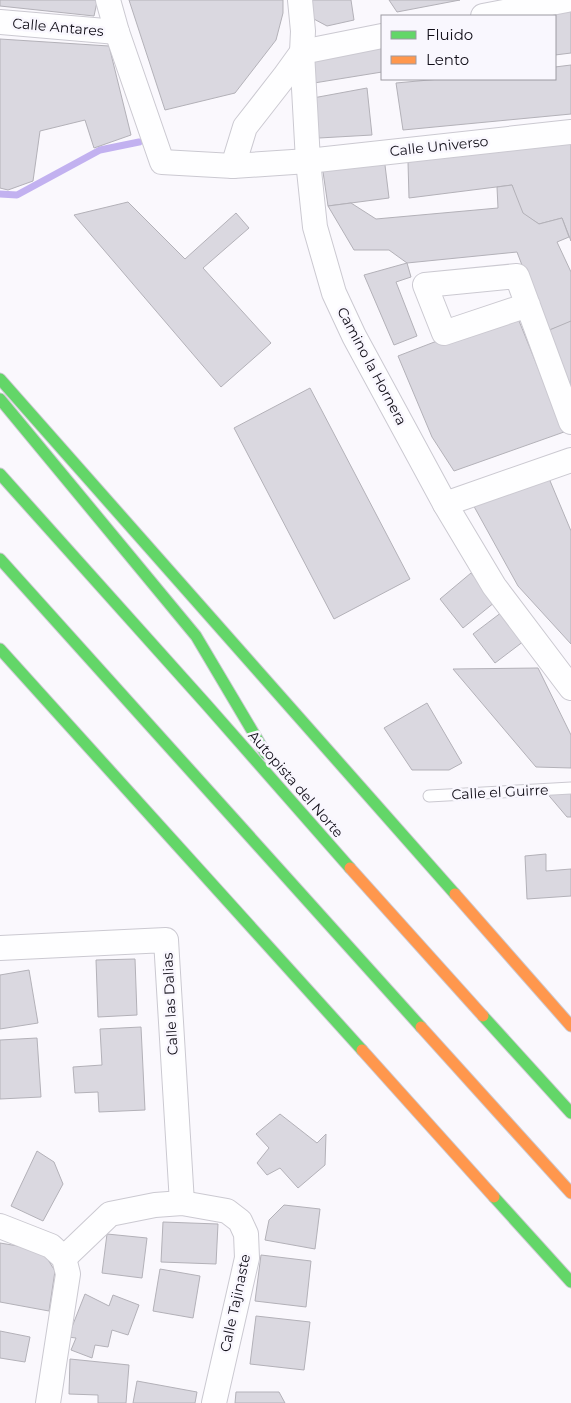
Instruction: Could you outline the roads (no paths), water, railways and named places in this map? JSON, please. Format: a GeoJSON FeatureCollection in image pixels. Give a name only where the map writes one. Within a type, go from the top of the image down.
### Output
{"type":"FeatureCollection","features":[{"type":"Feature","properties":{"kind":"main road"},"geometry":{"type":"LineString","coordinates":[[0,379],[571,1026]]}},
{"type":"Feature","properties":{"kind":"main road"},"geometry":{"type":"LineString","coordinates":[[0,399],[196,636],[303,816]]}},
{"type":"Feature","properties":{"kind":"main road","name":"Autopista del Norte"},"geometry":{"type":"LineString","coordinates":[[0,474],[206,704],[303,816],[571,1113]]}},
{"type":"Feature","properties":{"kind":"main road"},"geometry":{"type":"LineString","coordinates":[[0,559],[571,1193]]}},
{"type":"Feature","properties":{"kind":"main road"},"geometry":{"type":"LineString","coordinates":[[0,573],[96,665]]}},
{"type":"Feature","properties":{"kind":"main road"},"geometry":{"type":"LineString","coordinates":[[0,649],[571,1282]]}},
{"type":"Feature","properties":{"kind":"street"},"geometry":{"type":"LineString","coordinates":[[108,0],[117,32]]}},
{"type":"Feature","properties":{"kind":"street","name":"Camino la Hornera"},"geometry":{"type":"LineString","coordinates":[[300,0],[308,161],[315,227],[334,293],[354,336],[445,504],[494,586],[571,687]]}},
{"type":"Feature","properties":{"kind":"street"},"geometry":{"type":"LineString","coordinates":[[488,15],[567,0]]}},
{"type":"Feature","properties":{"kind":"street","name":"Calle Antares"},"geometry":{"type":"LineString","coordinates":[[0,22],[117,32]]}},
{"type":"Feature","properties":{"kind":"street","name":"Calle Universo"},"geometry":{"type":"LineString","coordinates":[[117,32],[162,162],[233,166],[308,161],[571,132]]}},
{"type":"Feature","properties":{"kind":"street"},"geometry":{"type":"LineString","coordinates":[[233,166],[245,127],[302,52],[381,36]]}},
{"type":"Feature","properties":{"kind":"street"},"geometry":{"type":"LineString","coordinates":[[528,305],[571,422]]}},
{"type":"Feature","properties":{"kind":"street"},"geometry":{"type":"LineString","coordinates":[[445,504],[571,460]]}},
{"type":"Feature","properties":{"kind":"street","name":"Calle las Dalias"},"geometry":{"type":"LineString","coordinates":[[0,948],[166,940],[182,1203]]}},
{"type":"Feature","properties":{"kind":"street","name":"Calle Tajinaste"},"geometry":{"type":"LineString","coordinates":[[64,1258],[110,1214],[155,1205],[182,1203],[227,1211],[240,1222],[246,1234],[247,1258],[214,1403]]}},
{"type":"Feature","properties":{"kind":"street"},"geometry":{"type":"LineString","coordinates":[[0,1226],[51,1246],[64,1258],[68,1274],[48,1403]]}},
{"type":"Feature","properties":{"kind":"lane","name":"Calle el Guirre"},"geometry":{"type":"LineString","coordinates":[[429,796],[571,788]]}},
{"type":"Feature","properties":{"kind":"waterway"},"geometry":{"type":"LineString","coordinates":[[0,194],[17,195],[100,150],[139,142]]}}]}
